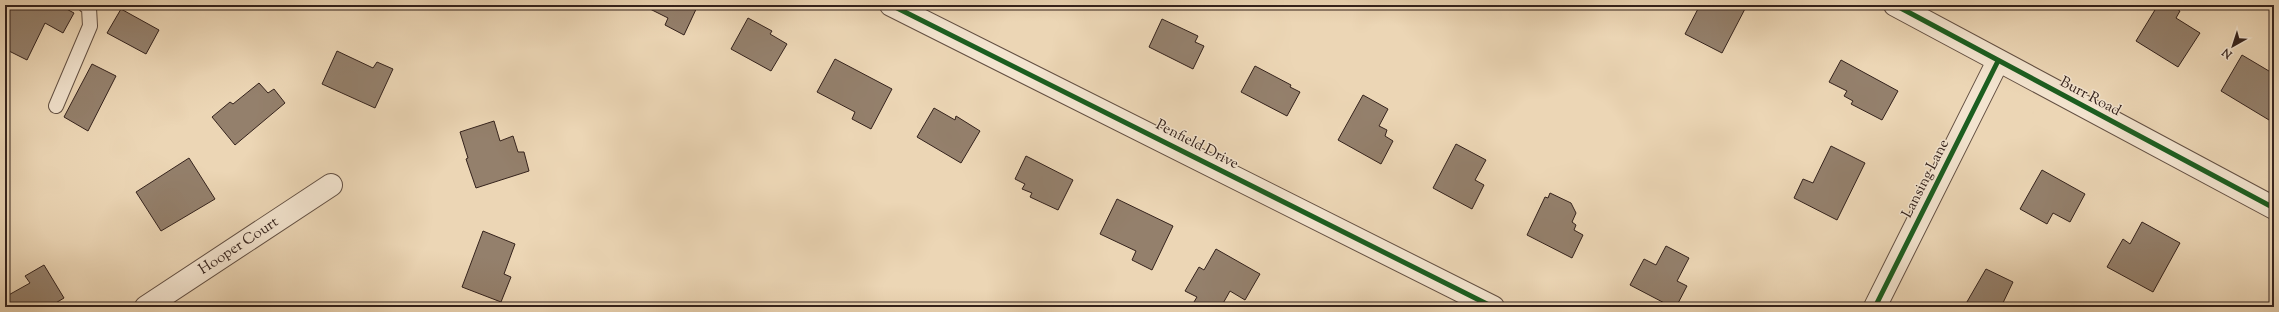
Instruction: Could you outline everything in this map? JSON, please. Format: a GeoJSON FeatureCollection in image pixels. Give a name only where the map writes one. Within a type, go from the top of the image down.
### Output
{"type":"FeatureCollection","features":[{"type":"Feature","properties":{"kind":"street","name":"Penfield Drive"},"geometry":{"type":"LineString","coordinates":[[891,5],[1493,307]]}},
{"type":"Feature","properties":{"kind":"street","name":"Burr Road"},"geometry":{"type":"LineString","coordinates":[[1895,5],[2274,208]]}},
{"type":"Feature","properties":{"kind":"street","name":"Lansing Lane"},"geometry":{"type":"LineString","coordinates":[[1874,307],[1998,61]]}},
{"type":"Feature","properties":{"kind":"street","name":"Hooper Court"},"geometry":{"type":"LineString","coordinates":[[146,307],[331,185]]}},
{"type":"Feature","properties":{"kind":"lane"},"geometry":{"type":"LineString","coordinates":[[56,106],[90,26],[88,8],[85,5]]}},
{"type":"Feature","properties":{"kind":"building"},"geometry":{"type":"Polygon","coordinates":[[[5,5],[59,5],[74,13],[63,33],[45,23],[27,60],[5,49],[5,5]]]}},
{"type":"Feature","properties":{"kind":"building"},"geometry":{"type":"Polygon","coordinates":[[[642,5],[698,5],[684,35],[665,25],[668,18],[642,5]]]}},
{"type":"Feature","properties":{"kind":"building"},"geometry":{"type":"Polygon","coordinates":[[[1700,5],[1747,5],[1722,53],[1685,34],[1700,5]]]}},
{"type":"Feature","properties":{"kind":"building"},"geometry":{"type":"Polygon","coordinates":[[[2158,5],[2170,5],[2180,11],[2176,18],[2200,33],[2178,67],[2136,41],[2158,5]]]}},
{"type":"Feature","properties":{"kind":"building"},"geometry":{"type":"Polygon","coordinates":[[[121,9],[159,30],[146,54],[107,33],[121,9]]]}},
{"type":"Feature","properties":{"kind":"building"},"geometry":{"type":"Polygon","coordinates":[[[748,18],[772,31],[770,34],[787,44],[771,71],[731,49],[748,18]]]}},
{"type":"Feature","properties":{"kind":"building"},"geometry":{"type":"Polygon","coordinates":[[[1162,19],[1198,36],[1195,42],[1204,46],[1193,69],[1149,47],[1162,19]]]}},
{"type":"Feature","properties":{"kind":"building"},"geometry":{"type":"Polygon","coordinates":[[[337,51],[373,68],[377,62],[393,69],[375,108],[322,84],[337,51]]]}},
{"type":"Feature","properties":{"kind":"building"},"geometry":{"type":"Polygon","coordinates":[[[2242,55],[2274,74],[2274,123],[2221,91],[2242,55]]]}},
{"type":"Feature","properties":{"kind":"building"},"geometry":{"type":"Polygon","coordinates":[[[835,59],[892,89],[871,129],[852,119],[855,112],[817,92],[835,59]]]}},
{"type":"Feature","properties":{"kind":"building"},"geometry":{"type":"Polygon","coordinates":[[[1841,60],[1898,91],[1882,120],[1851,104],[1853,101],[1844,96],[1847,91],[1829,82],[1841,60]]]}},
{"type":"Feature","properties":{"kind":"building"},"geometry":{"type":"Polygon","coordinates":[[[92,64],[116,76],[88,131],[64,117],[92,64]]]}},
{"type":"Feature","properties":{"kind":"building"},"geometry":{"type":"Polygon","coordinates":[[[1255,66],[1291,85],[1290,87],[1300,92],[1287,116],[1241,92],[1255,66]]]}},
{"type":"Feature","properties":{"kind":"building"},"geometry":{"type":"Polygon","coordinates":[[[259,83],[268,93],[274,89],[285,103],[235,145],[212,117],[230,102],[233,104],[259,83]]]}},
{"type":"Feature","properties":{"kind":"building"},"geometry":{"type":"Polygon","coordinates":[[[1363,95],[1388,109],[1379,126],[1387,130],[1385,136],[1393,141],[1381,164],[1338,140],[1363,95]]]}},
{"type":"Feature","properties":{"kind":"building"},"geometry":{"type":"Polygon","coordinates":[[[934,108],[955,120],[956,116],[980,131],[961,163],[917,137],[934,108]]]}},
{"type":"Feature","properties":{"kind":"building"},"geometry":{"type":"Polygon","coordinates":[[[494,121],[500,141],[513,136],[518,152],[524,152],[529,171],[476,188],[466,159],[468,158],[460,132],[494,121]]]}},
{"type":"Feature","properties":{"kind":"building"},"geometry":{"type":"Polygon","coordinates":[[[1456,144],[1486,160],[1475,180],[1484,185],[1472,209],[1433,188],[1456,144]]]}},
{"type":"Feature","properties":{"kind":"building"},"geometry":{"type":"Polygon","coordinates":[[[1831,146],[1865,163],[1837,220],[1794,198],[1803,179],[1813,183],[1831,146]]]}},
{"type":"Feature","properties":{"kind":"building"},"geometry":{"type":"Polygon","coordinates":[[[1026,156],[1073,180],[1058,210],[1030,197],[1032,193],[1022,189],[1025,184],[1015,179],[1026,156]]]}},
{"type":"Feature","properties":{"kind":"building"},"geometry":{"type":"Polygon","coordinates":[[[189,158],[215,199],[161,231],[136,192],[189,158]]]}},
{"type":"Feature","properties":{"kind":"building"},"geometry":{"type":"Polygon","coordinates":[[[2042,170],[2085,194],[2070,222],[2053,213],[2047,224],[2020,209],[2042,170]]]}},
{"type":"Feature","properties":{"kind":"building"},"geometry":{"type":"Polygon","coordinates":[[[1550,193],[1571,203],[1576,213],[1572,222],[1576,225],[1574,230],[1583,235],[1572,258],[1527,235],[1545,197],[1548,198],[1550,193]]]}},
{"type":"Feature","properties":{"kind":"building"},"geometry":{"type":"Polygon","coordinates":[[[1117,199],[1173,226],[1152,270],[1132,260],[1136,251],[1100,234],[1117,199]]]}},
{"type":"Feature","properties":{"kind":"building"},"geometry":{"type":"Polygon","coordinates":[[[2142,222],[2180,243],[2153,292],[2107,267],[2123,239],[2130,244],[2142,222]]]}},
{"type":"Feature","properties":{"kind":"building"},"geometry":{"type":"Polygon","coordinates":[[[483,231],[515,244],[504,274],[511,277],[501,302],[462,287],[483,231]]]}},
{"type":"Feature","properties":{"kind":"building"},"geometry":{"type":"Polygon","coordinates":[[[1666,246],[1689,258],[1677,281],[1687,286],[1676,307],[1672,307],[1630,285],[1644,259],[1656,265],[1666,246]]]}},
{"type":"Feature","properties":{"kind":"building"},"geometry":{"type":"Polygon","coordinates":[[[1216,249],[1260,274],[1245,300],[1230,291],[1221,307],[1191,307],[1197,297],[1185,291],[1199,267],[1204,270],[1216,249]]]}},
{"type":"Feature","properties":{"kind":"building"},"geometry":{"type":"Polygon","coordinates":[[[44,265],[64,298],[49,307],[5,307],[5,297],[30,283],[25,276],[44,265]]]}},
{"type":"Feature","properties":{"kind":"building"},"geometry":{"type":"Polygon","coordinates":[[[1986,269],[2013,282],[2001,307],[1964,307],[1986,269]]]}},
{"type":"Feature","properties":{"kind":"cycle path"},"geometry":{"type":"LineString","coordinates":[[891,5],[1493,307]]}},
{"type":"Feature","properties":{"kind":"cycle path"},"geometry":{"type":"LineString","coordinates":[[1895,5],[2274,208]]}},
{"type":"Feature","properties":{"kind":"cycle path"},"geometry":{"type":"LineString","coordinates":[[1875,307],[1998,61]]}}]}
